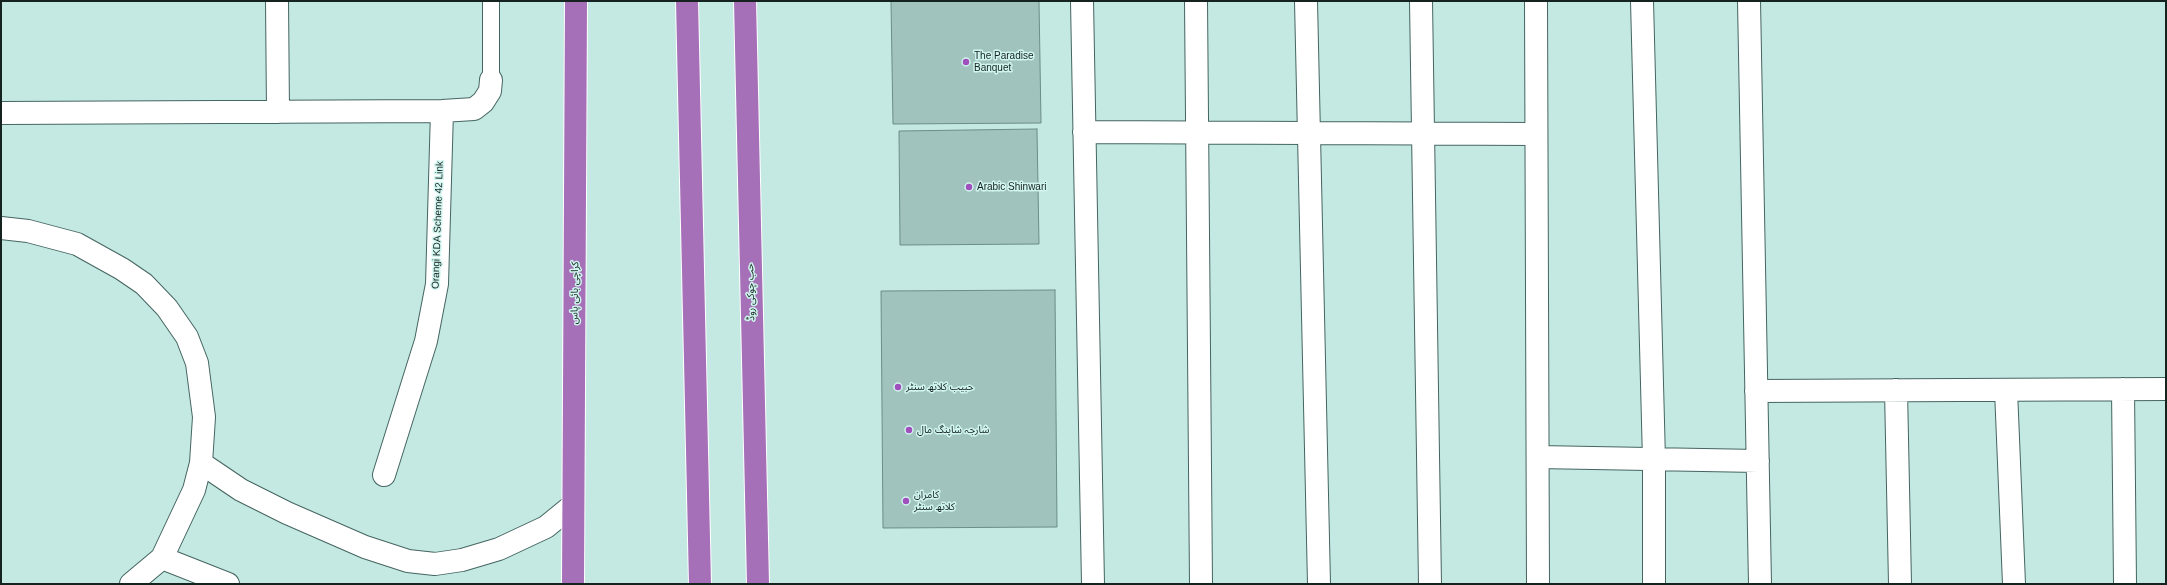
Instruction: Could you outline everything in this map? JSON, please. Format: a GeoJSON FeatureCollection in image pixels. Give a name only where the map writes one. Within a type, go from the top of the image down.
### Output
{"type":"FeatureCollection","features":[{"type":"Feature","properties":{"kind":"highway","name":"کراچی بائی پاس"},"geometry":{"type":"LineString","coordinates":[[573,584],[576,1]]}},
{"type":"Feature","properties":{"kind":"highway"},"geometry":{"type":"LineString","coordinates":[[687,1],[700,584]]}},
{"type":"Feature","properties":{"kind":"highway","name":"حب چوکی روڈ"},"geometry":{"type":"LineString","coordinates":[[745,1],[758,584]]}},
{"type":"Feature","properties":{"kind":"street"},"geometry":{"type":"LineString","coordinates":[[277,1],[278,112]]}},
{"type":"Feature","properties":{"kind":"street"},"geometry":{"type":"LineString","coordinates":[[1082,1],[1092,584]]}},
{"type":"Feature","properties":{"kind":"street"},"geometry":{"type":"LineString","coordinates":[[1196,1],[1201,584]]}},
{"type":"Feature","properties":{"kind":"street"},"geometry":{"type":"LineString","coordinates":[[1306,1],[1319,584]]}},
{"type":"Feature","properties":{"kind":"street"},"geometry":{"type":"LineString","coordinates":[[1421,1],[1430,584]]}},
{"type":"Feature","properties":{"kind":"street"},"geometry":{"type":"LineString","coordinates":[[1536,1],[1538,584]]}},
{"type":"Feature","properties":{"kind":"street"},"geometry":{"type":"LineString","coordinates":[[1642,1],[1654,460],[1654,584]]}},
{"type":"Feature","properties":{"kind":"street"},"geometry":{"type":"LineString","coordinates":[[1749,1],[1760,584]]}},
{"type":"Feature","properties":{"kind":"street"},"geometry":{"type":"LineString","coordinates":[[1,113],[442,111],[474,109],[483,102],[490,91],[491,80]]}},
{"type":"Feature","properties":{"kind":"street","name":"Orangi KDA Scheme 42 Link"},"geometry":{"type":"LineString","coordinates":[[384,474],[426,341],[437,284],[442,111]]}},
{"type":"Feature","properties":{"kind":"street"},"geometry":{"type":"LineString","coordinates":[[1084,132],[1536,134]]}},
{"type":"Feature","properties":{"kind":"street"},"geometry":{"type":"LineString","coordinates":[[1,228],[28,231],[76,244],[122,269],[144,284],[167,308],[187,337],[197,363],[204,417],[201,463],[194,490],[162,558],[131,584]]}},
{"type":"Feature","properties":{"kind":"street"},"geometry":{"type":"LineString","coordinates":[[2123,389],[2125,584]]}},
{"type":"Feature","properties":{"kind":"street"},"geometry":{"type":"LineString","coordinates":[[1756,391],[2166,389]]}},
{"type":"Feature","properties":{"kind":"street"},"geometry":{"type":"LineString","coordinates":[[1896,390],[1900,584]]}},
{"type":"Feature","properties":{"kind":"street"},"geometry":{"type":"LineString","coordinates":[[2006,390],[2014,584]]}},
{"type":"Feature","properties":{"kind":"street"},"geometry":{"type":"LineString","coordinates":[[1538,457],[1758,461]]}},
{"type":"Feature","properties":{"kind":"street"},"geometry":{"type":"LineString","coordinates":[[201,463],[241,490],[287,513],[365,546],[414,562],[435,564],[462,560],[499,549],[546,527],[573,505]]}},
{"type":"Feature","properties":{"kind":"street"},"geometry":{"type":"LineString","coordinates":[[162,558],[228,584]]}},
{"type":"Feature","properties":{"kind":"lane"},"geometry":{"type":"LineString","coordinates":[[491,1],[491,80]]}},
{"type":"Feature","properties":{"kind":"building","name":"The Paradise Banquet"},"geometry":{"type":"Polygon","coordinates":[[[891,1],[1039,1],[1041,123],[893,124],[891,1]]]}},
{"type":"Feature","properties":{"kind":"building","name":"Arabic Shinwari"},"geometry":{"type":"Polygon","coordinates":[[[1037,129],[1039,244],[900,245],[899,131],[1037,129]]]}},
{"type":"Feature","properties":{"kind":"building"},"geometry":{"type":"Polygon","coordinates":[[[1055,290],[1057,527],[883,528],[881,291],[1055,290]]]}},
{"type":"Feature","properties":{"kind":"place","name":"The Paradise Banquet"},"geometry":{"type":"Point","coordinates":[966,62]}},
{"type":"Feature","properties":{"kind":"place","name":"Arabic Shinwari"},"geometry":{"type":"Point","coordinates":[969,187]}},
{"type":"Feature","properties":{"kind":"place","name":"حبیب کلاتھ سنٹر"},"geometry":{"type":"Point","coordinates":[898,387]}},
{"type":"Feature","properties":{"kind":"place","name":"شارجہ شاپنگ مال"},"geometry":{"type":"Point","coordinates":[909,430]}},
{"type":"Feature","properties":{"kind":"place","name":"کامران کلاتھ سنٹر"},"geometry":{"type":"Point","coordinates":[906,501]}}]}
